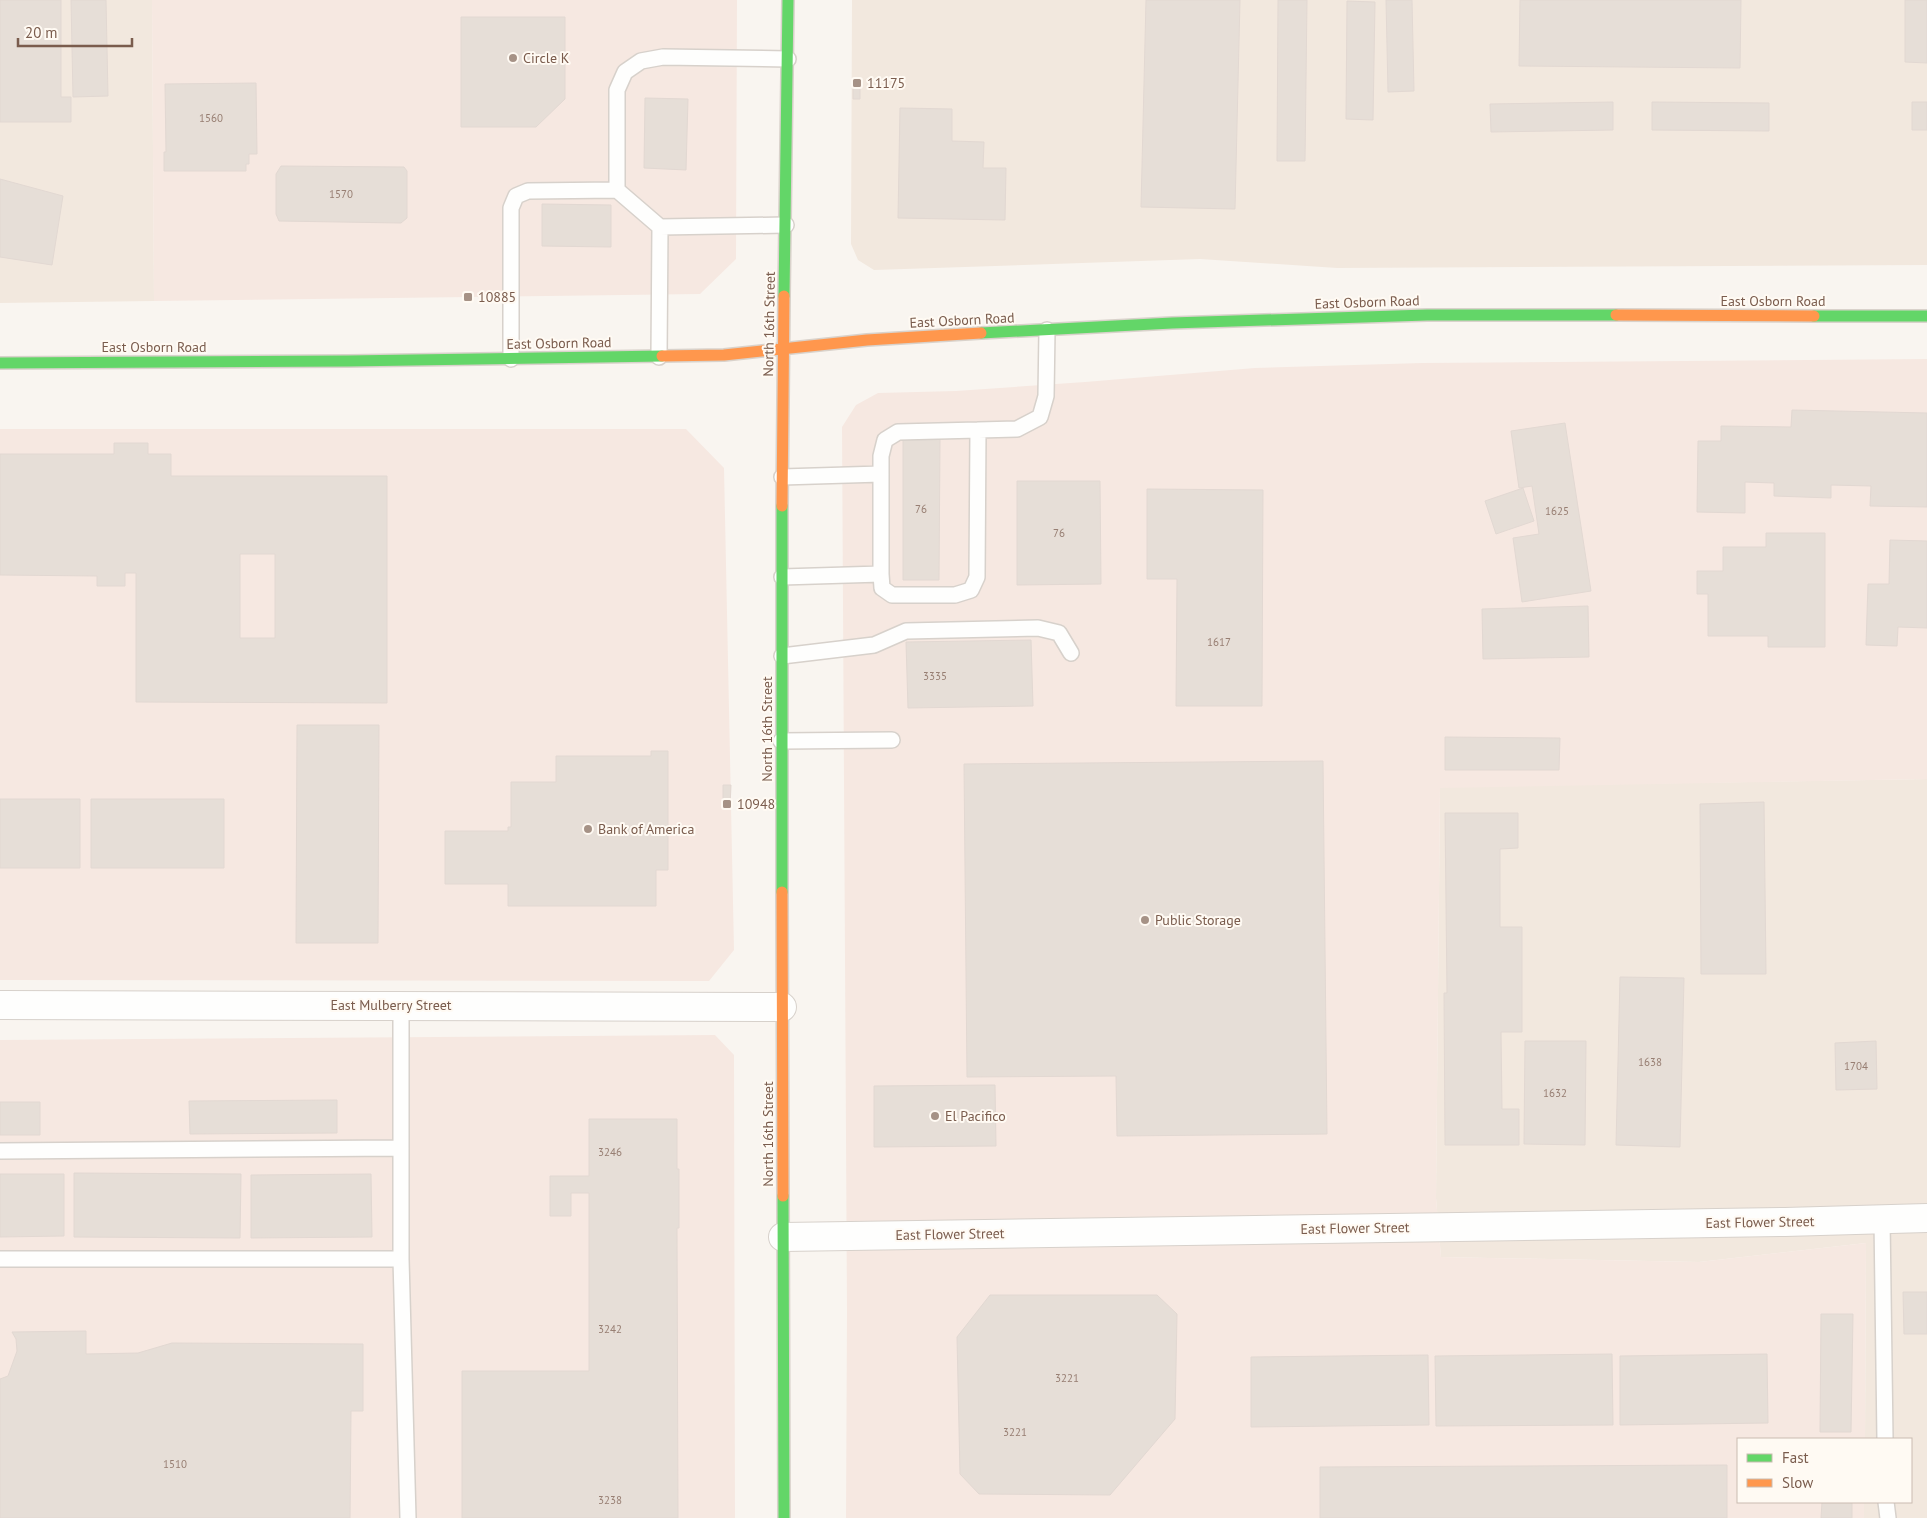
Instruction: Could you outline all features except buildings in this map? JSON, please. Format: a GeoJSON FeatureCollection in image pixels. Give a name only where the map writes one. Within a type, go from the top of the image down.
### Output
{"type":"FeatureCollection","features":[{"type":"Feature","properties":{"kind":"main road","name":"North 16th Street"},"geometry":{"type":"LineString","coordinates":[[784,1518],[781,741],[788,0]]}},
{"type":"Feature","properties":{"kind":"main road","name":"East Osborn Road"},"geometry":{"type":"LineString","coordinates":[[0,363],[511,359],[724,355],[867,340],[1172,323],[1428,315],[1927,316]]}},
{"type":"Feature","properties":{"kind":"street","name":"East Mulberry Street"},"geometry":{"type":"LineString","coordinates":[[0,1005],[782,1006]]}},
{"type":"Feature","properties":{"kind":"street","name":"East Flower Street"},"geometry":{"type":"LineString","coordinates":[[783,1237],[1785,1222],[1927,1218]]}},
{"type":"Feature","properties":{"kind":"lane"},"geometry":{"type":"LineString","coordinates":[[617,190],[617,90],[625,72],[641,60],[663,57],[788,59]]}},
{"type":"Feature","properties":{"kind":"lane"},"geometry":{"type":"LineString","coordinates":[[511,359],[511,208],[516,196],[528,191],[617,190],[660,226],[786,225]]}},
{"type":"Feature","properties":{"kind":"lane"},"geometry":{"type":"LineString","coordinates":[[659,357],[660,226]]}},
{"type":"Feature","properties":{"kind":"lane"},"geometry":{"type":"LineString","coordinates":[[978,430],[977,577],[971,590],[956,595],[892,595],[882,588],[881,574],[881,456],[885,440],[898,432],[1017,429],[1040,417],[1046,396],[1047,330]]}},
{"type":"Feature","properties":{"kind":"lane"},"geometry":{"type":"LineString","coordinates":[[782,477],[881,474]]}},
{"type":"Feature","properties":{"kind":"lane"},"geometry":{"type":"LineString","coordinates":[[782,577],[881,574]]}},
{"type":"Feature","properties":{"kind":"lane"},"geometry":{"type":"LineString","coordinates":[[782,656],[874,645],[906,631],[1038,628],[1059,633],[1071,653]]}},
{"type":"Feature","properties":{"kind":"lane"},"geometry":{"type":"LineString","coordinates":[[781,741],[892,740]]}},
{"type":"Feature","properties":{"kind":"lane"},"geometry":{"type":"LineString","coordinates":[[401,1005],[401,1259],[408,1518]]}},
{"type":"Feature","properties":{"kind":"lane"},"geometry":{"type":"LineString","coordinates":[[0,1152],[401,1148]]}},
{"type":"Feature","properties":{"kind":"lane"},"geometry":{"type":"LineString","coordinates":[[1882,1219],[1885,1438]]}},
{"type":"Feature","properties":{"kind":"lane"},"geometry":{"type":"LineString","coordinates":[[0,1259],[401,1259]]}},
{"type":"Feature","properties":{"kind":"lane"},"geometry":{"type":"LineString","coordinates":[[1886,1503],[1888,1518]]}},
{"type":"Feature","properties":{"kind":"shaded area"},"geometry":{"type":"Polygon","coordinates":[[[0,0],[152,0],[154,301],[0,303],[0,0]]]}},
{"type":"Feature","properties":{"kind":"shaded area"},"geometry":{"type":"Polygon","coordinates":[[[152,0],[737,0],[736,259],[700,294],[154,301],[152,0]]]}},
{"type":"Feature","properties":{"kind":"shaded area"},"geometry":{"type":"Polygon","coordinates":[[[852,0],[1927,0],[1927,265],[1337,268],[1200,259],[874,270],[858,260],[851,244],[852,0]]]}},
{"type":"Feature","properties":{"kind":"shaded area"},"geometry":{"type":"Polygon","coordinates":[[[1927,359],[1927,779],[1440,788],[1436,1198],[1441,1257],[1699,1262],[1866,1243],[1865,1438],[1737,1438],[1737,1503],[1864,1503],[1864,1518],[846,1518],[847,1312],[842,427],[856,405],[878,393],[956,391],[1255,368],[1422,363],[1927,359]]]}},
{"type":"Feature","properties":{"kind":"shaded area"},"geometry":{"type":"Polygon","coordinates":[[[0,429],[686,429],[724,468],[734,950],[709,981],[0,980],[0,429]]]}},
{"type":"Feature","properties":{"kind":"shaded area"},"geometry":{"type":"Polygon","coordinates":[[[1927,779],[1927,1518],[1864,1518],[1864,1503],[1912,1503],[1912,1438],[1865,1438],[1866,1243],[1699,1262],[1441,1257],[1436,1198],[1440,787],[1927,779]]]}},
{"type":"Feature","properties":{"kind":"shaded area"},"geometry":{"type":"Polygon","coordinates":[[[715,1035],[734,1055],[735,1518],[0,1518],[0,1040],[715,1035]]]}},
{"type":"Feature","properties":{"kind":"traffic: fast"},"geometry":{"type":"LineString","coordinates":[[784,296],[788,0]]}},
{"type":"Feature","properties":{"kind":"traffic: fast"},"geometry":{"type":"LineString","coordinates":[[981,333],[1172,323],[1427,315],[1616,315]]}},
{"type":"Feature","properties":{"kind":"traffic: fast"},"geometry":{"type":"LineString","coordinates":[[1814,316],[1927,316]]}},
{"type":"Feature","properties":{"kind":"traffic: fast"},"geometry":{"type":"LineString","coordinates":[[0,363],[348,361],[662,356]]}},
{"type":"Feature","properties":{"kind":"traffic: fast"},"geometry":{"type":"LineString","coordinates":[[782,506],[782,892]]}},
{"type":"Feature","properties":{"kind":"traffic: fast"},"geometry":{"type":"LineString","coordinates":[[783,1196],[784,1518]]}},
{"type":"Feature","properties":{"kind":"traffic: slow"},"geometry":{"type":"LineString","coordinates":[[782,506],[784,296]]}},
{"type":"Feature","properties":{"kind":"traffic: slow"},"geometry":{"type":"LineString","coordinates":[[1616,315],[1814,316]]}},
{"type":"Feature","properties":{"kind":"traffic: slow"},"geometry":{"type":"LineString","coordinates":[[662,356],[724,355],[867,340],[981,333]]}},
{"type":"Feature","properties":{"kind":"traffic: slow"},"geometry":{"type":"LineString","coordinates":[[782,892],[783,1196]]}},
{"type":"Feature","properties":{"kind":"place","name":"Circle K"},"geometry":{"type":"Point","coordinates":[513,58]}},
{"type":"Feature","properties":{"kind":"place","name":"11175"},"geometry":{"type":"Point","coordinates":[857,83]}},
{"type":"Feature","properties":{"kind":"place","name":"10885"},"geometry":{"type":"Point","coordinates":[468,297]}},
{"type":"Feature","properties":{"kind":"place","name":"10948"},"geometry":{"type":"Point","coordinates":[727,804]}},
{"type":"Feature","properties":{"kind":"place","name":"Bank of America"},"geometry":{"type":"Point","coordinates":[588,829]}},
{"type":"Feature","properties":{"kind":"place","name":"Public Storage"},"geometry":{"type":"Point","coordinates":[1145,920]}},
{"type":"Feature","properties":{"kind":"place","name":"El Pacifico"},"geometry":{"type":"Point","coordinates":[935,1116]}}]}
